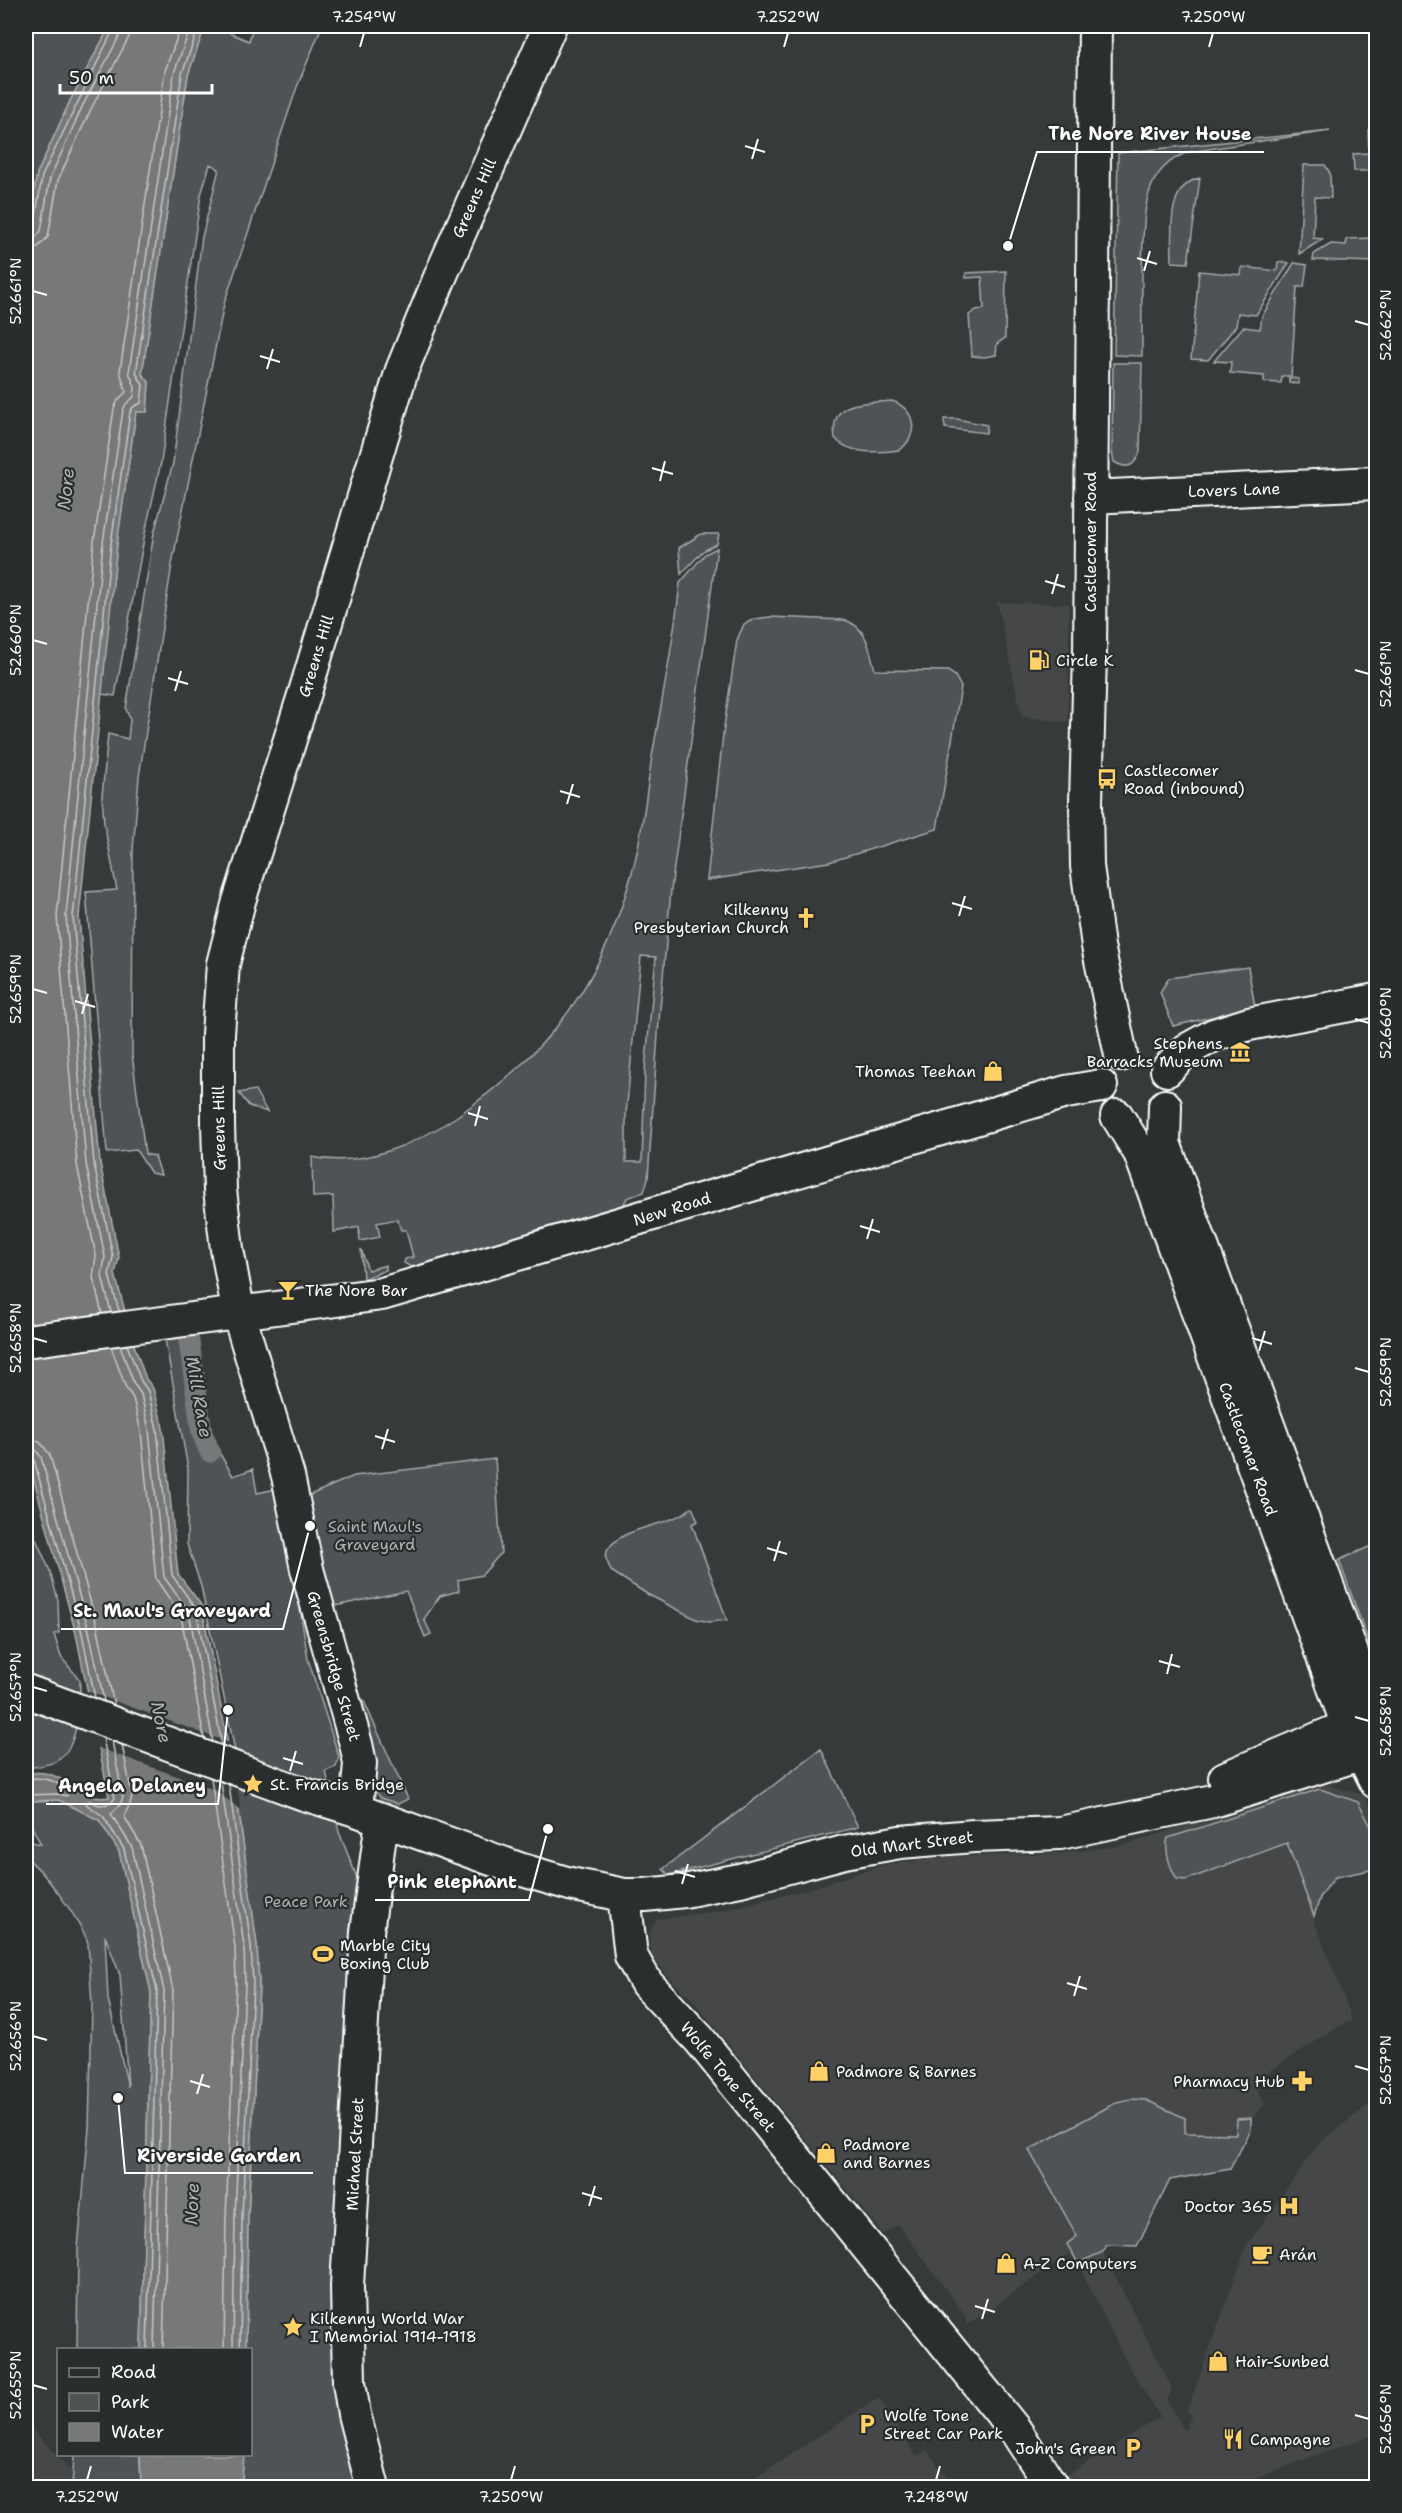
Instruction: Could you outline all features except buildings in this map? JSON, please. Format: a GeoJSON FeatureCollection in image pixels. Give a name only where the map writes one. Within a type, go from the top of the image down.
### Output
{"type":"FeatureCollection","features":[{"type":"Feature","properties":{"kind":"main road","name":"Greens Hill"},"geometry":{"type":"LineString","coordinates":[[239,1315],[227,1249],[220,1190],[218,1034],[223,964],[239,901],[306,689],[385,420],[402,370],[550,26]]}},
{"type":"Feature","properties":{"kind":"main road","name":"Castlecomer Road"},"geometry":{"type":"LineString","coordinates":[[1095,26],[1087,866],[1098,946],[1121,1055]]}},
{"type":"Feature","properties":{"kind":"main road","name":"Lovers Lane"},"geometry":{"type":"LineString","coordinates":[[1091,497],[1377,483]]}},
{"type":"Feature","properties":{"kind":"main road"},"geometry":{"type":"LineString","coordinates":[[1167,1070],[1185,1051],[1214,1035],[1249,1024],[1377,1000]]}},
{"type":"Feature","properties":{"kind":"main road"},"geometry":{"type":"LineString","coordinates":[[1142,1052],[1152,1055],[1167,1070],[1171,1088],[1160,1113],[1144,1121],[1134,1122],[1117,1116],[1105,1103],[1101,1086],[1109,1064],[1121,1055],[1142,1052]]}},
{"type":"Feature","properties":{"kind":"main road","name":"New Road"},"geometry":{"type":"LineString","coordinates":[[26,1341],[239,1315],[382,1294],[1066,1092],[1101,1086]]}},
{"type":"Feature","properties":{"kind":"main road","name":"Castlecomer Road"},"geometry":{"type":"LineString","coordinates":[[1165,1106],[1164,1143],[1366,1719],[1372,1762]]}},
{"type":"Feature","properties":{"kind":"main road","name":"Castlecomer Road"},"geometry":{"type":"LineString","coordinates":[[1117,1116],[1140,1153],[1366,1719]]}},
{"type":"Feature","properties":{"kind":"main road","name":"Greensbridge Street"},"geometry":{"type":"LineString","coordinates":[[239,1315],[288,1476],[307,1569],[356,1744],[360,1763],[357,1811]]}},
{"type":"Feature","properties":{"kind":"main road"},"geometry":{"type":"LineString","coordinates":[[26,1691],[519,1869],[570,1884],[624,1895]]}},
{"type":"Feature","properties":{"kind":"main road","name":"Old Mart Street"},"geometry":{"type":"LineString","coordinates":[[1167,1811],[1210,1785],[1366,1719]]}},
{"type":"Feature","properties":{"kind":"main road","name":"Old Mart Street"},"geometry":{"type":"LineString","coordinates":[[624,1895],[645,1896],[684,1891],[740,1880],[844,1852],[900,1842],[974,1836],[1060,1833],[1213,1802],[1372,1762]]}},
{"type":"Feature","properties":{"kind":"main road","name":"Michael Street"},"geometry":{"type":"LineString","coordinates":[[357,1811],[367,1932],[347,2286],[349,2382],[354,2414],[373,2487]]}},
{"type":"Feature","properties":{"kind":"main road","name":"Wolfe Tone Street"},"geometry":{"type":"LineString","coordinates":[[624,1895],[631,1956],[647,1984],[699,2039],[1015,2430],[1053,2487]]}},
{"type":"Feature","properties":{"kind":"shaded area","name":"Circle K"},"geometry":{"type":"Polygon","coordinates":[[[997,602],[1069,604],[1068,722],[1022,717],[997,602]]]}},
{"type":"Feature","properties":{"kind":"shaded area"},"geometry":{"type":"Polygon","coordinates":[[[1320,1783],[1364,1795],[1376,1819],[1376,1870],[1337,1878],[1322,1896],[1314,1920],[1352,2021],[1341,2025],[1271,2070],[1258,2083],[1258,2092],[1265,2105],[1252,2118],[1251,2130],[1230,2169],[1170,2180],[1137,2246],[1107,2245],[1103,2252],[1172,2388],[1167,2401],[1185,2431],[1191,2416],[1187,2411],[1247,2245],[1318,2144],[1376,2099],[1376,2434],[1236,2487],[1064,2487],[1058,2482],[1064,2477],[1160,2417],[1127,2363],[1072,2252],[967,2325],[965,2315],[898,2225],[883,2234],[688,1994],[683,1992],[653,1959],[649,1939],[651,1928],[658,1919],[719,1911],[805,1890],[883,1865],[951,1857],[1061,1853],[1121,1846],[1320,1783]]]}},
{"type":"Feature","properties":{"kind":"shaded area","name":"Wolfe Tone Street Car Park"},"geometry":{"type":"Polygon","coordinates":[[[879,2397],[916,2456],[927,2450],[953,2487],[741,2487],[879,2397]]]}},
{"type":"Feature","properties":{"kind":"shaded area"},"geometry":{"type":"Polygon","coordinates":[[[26,2423],[73,2472],[72,2487],[26,2487],[26,2423]]]}},
{"type":"Feature","properties":{"kind":"green space"},"geometry":{"type":"Polygon","coordinates":[[[26,26],[110,26],[71,99],[37,174],[26,244],[26,26]]]}},
{"type":"Feature","properties":{"kind":"green space"},"geometry":{"type":"Polygon","coordinates":[[[205,26],[232,26],[230,33],[249,41],[253,26],[322,26],[297,87],[224,304],[172,564],[139,777],[133,850],[132,1054],[145,1154],[155,1156],[161,1175],[151,1173],[136,1150],[107,1153],[86,892],[117,890],[104,823],[102,796],[108,734],[128,739],[130,719],[126,709],[154,533],[173,463],[202,237],[219,169],[210,164],[201,195],[161,462],[145,533],[115,696],[101,694],[117,544],[136,412],[147,411],[149,382],[142,374],[188,75],[205,26]]]}},
{"type":"Feature","properties":{"kind":"green space"},"geometry":{"type":"Polygon","coordinates":[[[1376,129],[1376,262],[1313,260],[1314,254],[1331,244],[1346,245],[1347,239],[1374,238],[1370,171],[1354,171],[1353,154],[1369,153],[1368,130],[1376,129]]]}},
{"type":"Feature","properties":{"kind":"green space"},"geometry":{"type":"Polygon","coordinates":[[[1330,131],[1189,152],[1164,167],[1155,179],[1145,210],[1142,268],[1142,356],[1114,355],[1118,153],[1330,131]]]}},
{"type":"Feature","properties":{"kind":"green space"},"geometry":{"type":"Polygon","coordinates":[[[1304,165],[1325,165],[1330,173],[1331,198],[1315,197],[1313,238],[1323,239],[1299,254],[1304,165]]]}},
{"type":"Feature","properties":{"kind":"green space"},"geometry":{"type":"Polygon","coordinates":[[[1200,178],[1188,263],[1172,262],[1172,226],[1176,201],[1181,190],[1200,178]]]}},
{"type":"Feature","properties":{"kind":"green space"},"geometry":{"type":"Polygon","coordinates":[[[1278,262],[1289,263],[1256,315],[1238,313],[1236,326],[1208,360],[1191,359],[1199,271],[1241,275],[1242,267],[1277,271],[1278,262]]]}},
{"type":"Feature","properties":{"kind":"green space"},"geometry":{"type":"Polygon","coordinates":[[[1294,263],[1307,265],[1304,287],[1297,287],[1291,378],[1299,379],[1299,384],[1289,383],[1289,376],[1282,376],[1281,383],[1264,382],[1264,376],[1230,373],[1231,362],[1214,361],[1243,327],[1260,329],[1262,316],[1294,263]]]}},
{"type":"Feature","properties":{"kind":"green space"},"geometry":{"type":"Polygon","coordinates":[[[1006,271],[1005,338],[997,344],[996,355],[972,356],[969,315],[976,310],[984,309],[982,277],[966,278],[966,273],[1006,271]]]}},
{"type":"Feature","properties":{"kind":"green space"},"geometry":{"type":"Polygon","coordinates":[[[1113,363],[1142,363],[1140,452],[1136,461],[1127,466],[1114,462],[1112,452],[1113,363]]]}},
{"type":"Feature","properties":{"kind":"green space"},"geometry":{"type":"Polygon","coordinates":[[[892,401],[906,410],[912,423],[910,438],[899,450],[873,452],[855,450],[835,438],[837,416],[843,410],[860,403],[892,401]]]}},
{"type":"Feature","properties":{"kind":"green space"},"geometry":{"type":"Polygon","coordinates":[[[944,419],[987,425],[986,433],[945,428],[944,419]]]}},
{"type":"Feature","properties":{"kind":"green space"},"geometry":{"type":"Polygon","coordinates":[[[701,534],[719,534],[717,544],[703,551],[681,574],[679,548],[701,534]]]}},
{"type":"Feature","properties":{"kind":"green space"},"geometry":{"type":"Polygon","coordinates":[[[717,548],[671,890],[648,1178],[644,1192],[627,1198],[622,1208],[411,1267],[404,1263],[405,1259],[413,1257],[406,1230],[401,1230],[397,1219],[377,1223],[380,1237],[360,1241],[359,1227],[334,1232],[333,1196],[313,1197],[312,1157],[331,1160],[350,1159],[387,1151],[424,1136],[456,1117],[521,1065],[547,1038],[591,977],[608,943],[622,906],[637,852],[680,583],[705,554],[717,548]],[[641,956],[626,1114],[626,1162],[642,1162],[645,1070],[656,957],[641,956]]]}},
{"type":"Feature","properties":{"kind":"green space"},"geometry":{"type":"Polygon","coordinates":[[[770,617],[845,620],[859,628],[863,634],[875,670],[948,671],[955,676],[961,687],[937,829],[829,862],[707,880],[723,734],[737,640],[744,624],[755,619],[770,617]]]}},
{"type":"Feature","properties":{"kind":"green space"},"geometry":{"type":"Polygon","coordinates":[[[1248,967],[1255,1007],[1173,1026],[1160,992],[1169,978],[1248,967]]]}},
{"type":"Feature","properties":{"kind":"green space"},"geometry":{"type":"Polygon","coordinates":[[[255,1090],[267,1112],[249,1106],[239,1093],[255,1090]]]}},
{"type":"Feature","properties":{"kind":"green space"},"geometry":{"type":"Polygon","coordinates":[[[361,1249],[368,1270],[386,1265],[386,1270],[363,1279],[361,1249]]]}},
{"type":"Feature","properties":{"kind":"green space","name":"Peace Park"},"geometry":{"type":"Polygon","coordinates":[[[183,1337],[196,1440],[210,1458],[220,1454],[233,1476],[253,1469],[257,1493],[281,1488],[308,1659],[339,1757],[336,1767],[326,1771],[339,1832],[358,1880],[338,2394],[351,2472],[357,2487],[241,2487],[244,2456],[252,2456],[252,2348],[246,2348],[248,2217],[259,1984],[257,1945],[234,1776],[239,1770],[201,1586],[187,1544],[188,1469],[165,1339],[183,1337]]]}},
{"type":"Feature","properties":{"kind":"green space","name":"Saint Maul's Graveyard"},"geometry":{"type":"Polygon","coordinates":[[[495,1459],[501,1553],[482,1575],[458,1580],[459,1591],[440,1596],[424,1619],[431,1634],[425,1637],[406,1591],[330,1607],[303,1498],[354,1476],[495,1459]]]}},
{"type":"Feature","properties":{"kind":"green space"},"geometry":{"type":"Polygon","coordinates":[[[26,1500],[32,1530],[50,1571],[58,1600],[59,1633],[54,1634],[61,1657],[80,1680],[80,1700],[74,1735],[65,1754],[47,1765],[26,1768],[26,1500]]]}},
{"type":"Feature","properties":{"kind":"green space"},"geometry":{"type":"Polygon","coordinates":[[[692,1507],[698,1521],[692,1524],[727,1620],[709,1622],[696,1619],[647,1594],[611,1571],[605,1556],[620,1538],[671,1519],[692,1507]]]}},
{"type":"Feature","properties":{"kind":"green space"},"geometry":{"type":"Polygon","coordinates":[[[1376,1544],[1376,1663],[1339,1560],[1376,1544]]]}},
{"type":"Feature","properties":{"kind":"green space"},"geometry":{"type":"Polygon","coordinates":[[[363,1699],[408,1799],[398,1804],[381,1798],[376,1792],[359,1712],[358,1703],[363,1699]]]}},
{"type":"Feature","properties":{"kind":"green space"},"geometry":{"type":"Polygon","coordinates":[[[821,1749],[858,1827],[669,1875],[663,1869],[821,1749]]]}},
{"type":"Feature","properties":{"kind":"green space"},"geometry":{"type":"Polygon","coordinates":[[[1320,1789],[1358,1802],[1376,1836],[1376,1869],[1335,1877],[1321,1895],[1314,1916],[1287,1843],[1186,1880],[1177,1879],[1168,1859],[1168,1838],[1320,1789]]]}},
{"type":"Feature","properties":{"kind":"green space"},"geometry":{"type":"Polygon","coordinates":[[[59,1800],[99,1820],[119,1851],[151,1992],[141,2348],[77,2348],[78,2248],[89,2128],[92,2005],[88,1943],[61,1897],[42,1873],[26,1858],[26,1841],[41,1844],[26,1816],[26,1801],[59,1800]],[[105,1936],[108,1999],[128,2087],[120,1975],[105,1936]]]}},
{"type":"Feature","properties":{"kind":"green space"},"geometry":{"type":"Polygon","coordinates":[[[1131,2099],[1146,2100],[1185,2118],[1185,2133],[1236,2134],[1237,2119],[1251,2118],[1251,2130],[1230,2169],[1170,2180],[1137,2246],[1107,2245],[1103,2252],[1078,2263],[1067,2244],[1077,2236],[1029,2150],[1117,2102],[1131,2099]]]}},
{"type":"Feature","properties":{"kind":"green space"},"geometry":{"type":"Polygon","coordinates":[[[74,2456],[140,2456],[141,2487],[72,2488],[74,2456]]]}},
{"type":"Feature","properties":{"kind":"water","name":"Nore"},"geometry":{"type":"Polygon","coordinates":[[[110,26],[205,26],[188,75],[142,374],[149,382],[147,412],[136,412],[117,544],[79,917],[100,1163],[119,1257],[115,1274],[134,1345],[146,1379],[153,1388],[163,1428],[178,1574],[202,1606],[234,1776],[257,1945],[259,1984],[248,2217],[246,2348],[141,2348],[151,1992],[119,1851],[99,1820],[59,1800],[26,1801],[26,1774],[39,1772],[50,1774],[88,1795],[98,1798],[109,1797],[76,1634],[26,1451],[26,244],[37,174],[71,99],[110,26]]]}},
{"type":"Feature","properties":{"kind":"water"},"geometry":{"type":"Polygon","coordinates":[[[140,2456],[244,2456],[241,2487],[141,2487],[140,2456]]]}},
{"type":"Feature","properties":{"kind":"pier"},"geometry":{"type":"Polygon","coordinates":[[[84,1690],[230,1743],[241,1810],[215,1790],[96,1747],[84,1690]]]}},
{"type":"Feature","properties":{"kind":"waterway","name":"Mill Race"},"geometry":{"type":"LineString","coordinates":[[189,1341],[202,1433],[210,1452]]}},
{"type":"Feature","properties":{"kind":"place","name":"The Nore River House"},"geometry":{"type":"Point","coordinates":[1008,246]}},
{"type":"Feature","properties":{"kind":"place","name":"Circle K"},"geometry":{"type":"Point","coordinates":[1039,660]}},
{"type":"Feature","properties":{"kind":"place","name":"Castlecomer Road (inbound)"},"geometry":{"type":"Point","coordinates":[1107,779]}},
{"type":"Feature","properties":{"kind":"place","name":"Kilkenny Presbyterian Church"},"geometry":{"type":"Point","coordinates":[806,918]}},
{"type":"Feature","properties":{"kind":"place","name":"Stephens Barracks Museum"},"geometry":{"type":"Point","coordinates":[1240,1052]}},
{"type":"Feature","properties":{"kind":"place","name":"Thomas Teehan"},"geometry":{"type":"Point","coordinates":[993,1071]}},
{"type":"Feature","properties":{"kind":"place","name":"The Nore Bar"},"geometry":{"type":"Point","coordinates":[288,1290]}},
{"type":"Feature","properties":{"kind":"place","name":"St. Maul's Graveyard"},"geometry":{"type":"Point","coordinates":[310,1526]}},
{"type":"Feature","properties":{"kind":"place","name":"Angela Delaney"},"geometry":{"type":"Point","coordinates":[228,1710]}},
{"type":"Feature","properties":{"kind":"place","name":"St. Francis Bridge"},"geometry":{"type":"Point","coordinates":[253,1784]}},
{"type":"Feature","properties":{"kind":"place","name":"Pink elephant"},"geometry":{"type":"Point","coordinates":[548,1829]}},
{"type":"Feature","properties":{"kind":"place","name":"Marble City Boxing Club"},"geometry":{"type":"Point","coordinates":[323,1954]}},
{"type":"Feature","properties":{"kind":"place","name":"Padmore & Barnes"},"geometry":{"type":"Point","coordinates":[819,2071]}},
{"type":"Feature","properties":{"kind":"place","name":"Pharmacy Hub"},"geometry":{"type":"Point","coordinates":[1302,2081]}},
{"type":"Feature","properties":{"kind":"place","name":"Riverside Garden"},"geometry":{"type":"Point","coordinates":[118,2098]}},
{"type":"Feature","properties":{"kind":"place","name":"Padmore and Barnes"},"geometry":{"type":"Point","coordinates":[826,2153]}},
{"type":"Feature","properties":{"kind":"place","name":"Doctor 365"},"geometry":{"type":"Point","coordinates":[1289,2206]}},
{"type":"Feature","properties":{"kind":"place","name":"Arán"},"geometry":{"type":"Point","coordinates":[1262,2254]}},
{"type":"Feature","properties":{"kind":"place","name":"A-Z Computers"},"geometry":{"type":"Point","coordinates":[1006,2263]}},
{"type":"Feature","properties":{"kind":"place","name":"Kilkenny World War I Memorial 1914-1918"},"geometry":{"type":"Point","coordinates":[293,2327]}},
{"type":"Feature","properties":{"kind":"place","name":"Hair-Sunbed"},"geometry":{"type":"Point","coordinates":[1218,2361]}},
{"type":"Feature","properties":{"kind":"place","name":"Wolfe Tone Street Car Park"},"geometry":{"type":"Point","coordinates":[867,2424]}},
{"type":"Feature","properties":{"kind":"place","name":"Campagne"},"geometry":{"type":"Point","coordinates":[1233,2439]}},
{"type":"Feature","properties":{"kind":"place","name":"John's Green"},"geometry":{"type":"Point","coordinates":[1133,2448]}}]}
